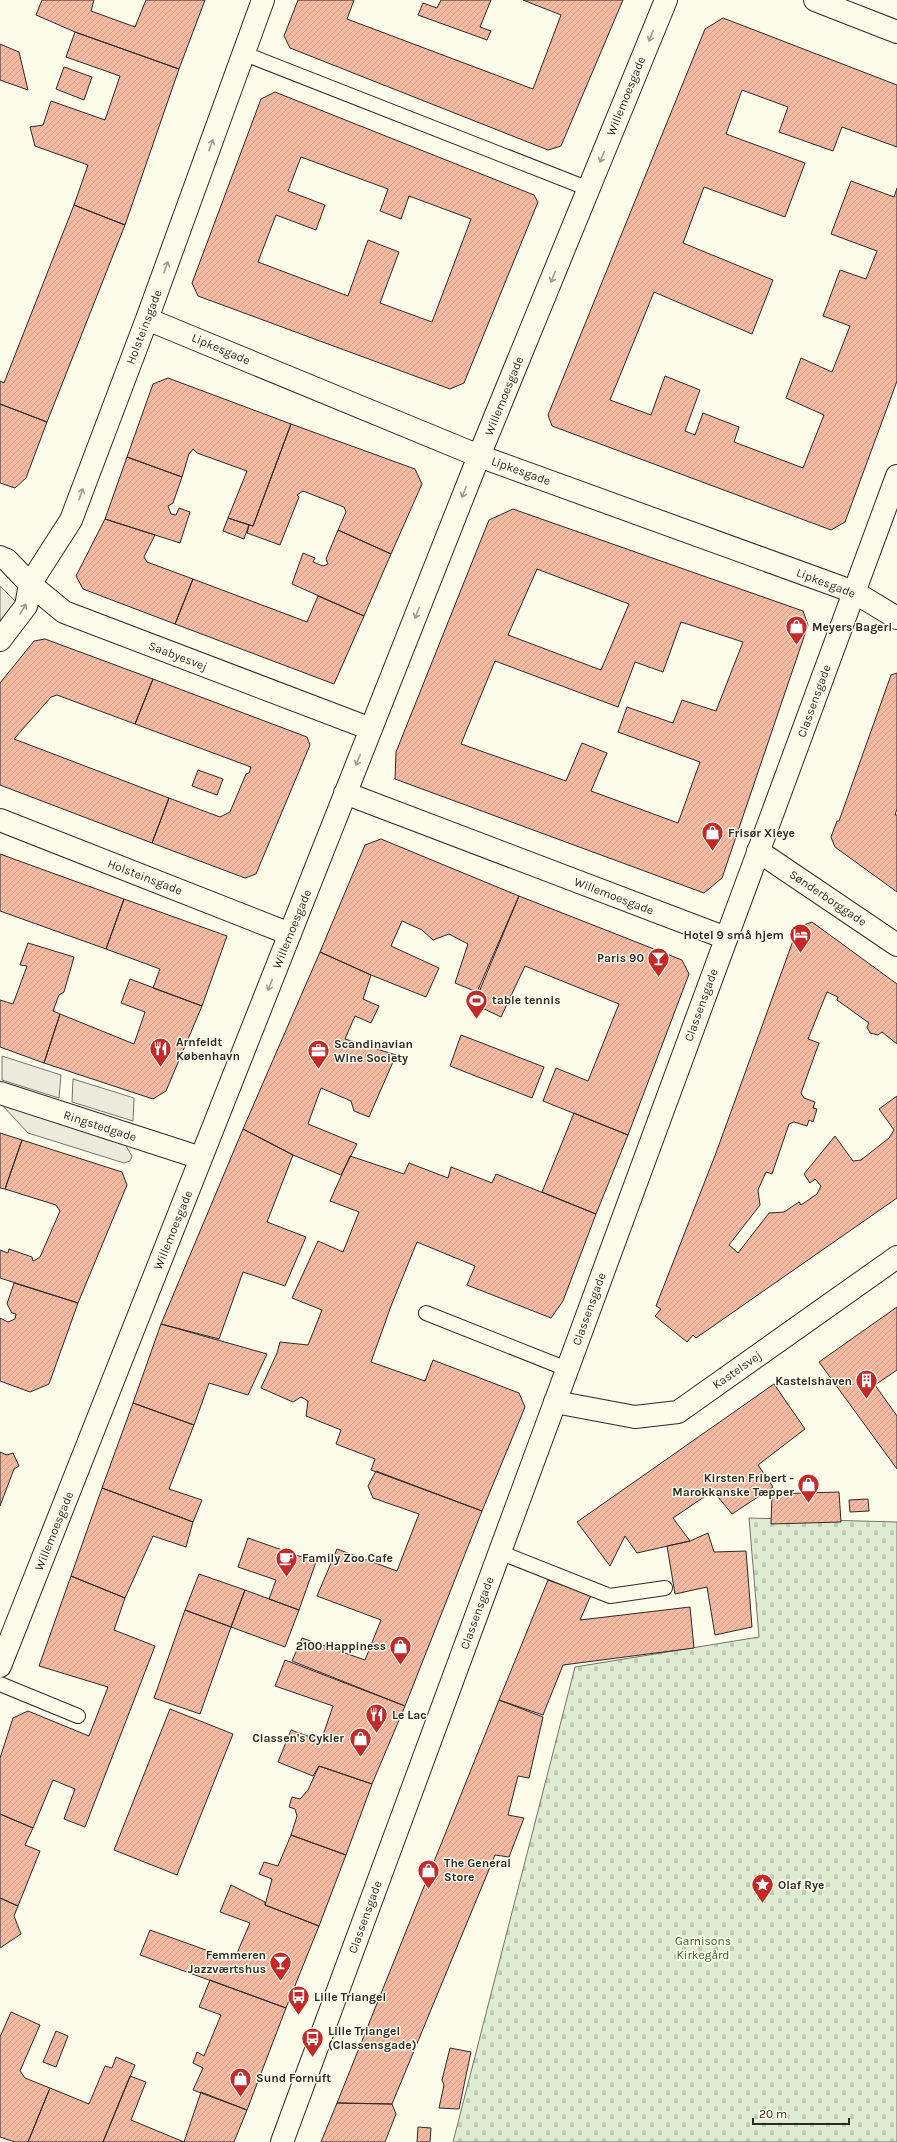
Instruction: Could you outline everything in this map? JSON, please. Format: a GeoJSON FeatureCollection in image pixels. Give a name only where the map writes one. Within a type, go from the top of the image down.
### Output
{"type":"FeatureCollection","features":[{"type":"Feature","properties":{"kind":"street","name":"Holsteinsgade"},"geometry":{"type":"LineString","coordinates":[[0,640],[26,606],[30,584],[71,520],[245,54],[263,0]]}},
{"type":"Feature","properties":{"kind":"street","name":"Willemoesgade"},"geometry":{"type":"LineString","coordinates":[[1,1659],[479,456],[666,0]]}},
{"type":"Feature","properties":{"kind":"street"},"geometry":{"type":"LineString","coordinates":[[815,0],[897,32]]}},
{"type":"Feature","properties":{"kind":"street","name":"Lipkesgade"},"geometry":{"type":"LineString","coordinates":[[147,319],[479,456],[854,592],[897,618]]}},
{"type":"Feature","properties":{"kind":"street","name":"Classensgade"},"geometry":{"type":"LineString","coordinates":[[282,2142],[897,476]]}},
{"type":"Feature","properties":{"kind":"street","name":"Saabyesvej"},"geometry":{"type":"LineString","coordinates":[[0,557],[7,560],[30,584],[64,612],[371,729]]}},
{"type":"Feature","properties":{"kind":"street","name":"Willemoesgade"},"geometry":{"type":"LineString","coordinates":[[345,794],[726,938]]}},
{"type":"Feature","properties":{"kind":"street","name":"Holsteinsgade"},"geometry":{"type":"LineString","coordinates":[[0,820],[290,934]]}},
{"type":"Feature","properties":{"kind":"street","name":"Sønderborggade"},"geometry":{"type":"LineString","coordinates":[[758,851],[897,945]]}},
{"type":"Feature","properties":{"kind":"street","name":"Ringstedgade"},"geometry":{"type":"LineString","coordinates":[[0,1093],[201,1158]]}},
{"type":"Feature","properties":{"kind":"street","name":"Kastelsvej"},"geometry":{"type":"LineString","coordinates":[[555,1402],[635,1417],[678,1412],[897,1256]]}},
{"type":"Feature","properties":{"kind":"lane"},"geometry":{"type":"LineString","coordinates":[[245,54],[589,188]]}},
{"type":"Feature","properties":{"kind":"lane"},"geometry":{"type":"LineString","coordinates":[[426,1313],[567,1369]]}},
{"type":"Feature","properties":{"kind":"lane"},"geometry":{"type":"LineString","coordinates":[[499,1552],[610,1596],[665,1588]]}},
{"type":"Feature","properties":{"kind":"lane"},"geometry":{"type":"LineString","coordinates":[[0,1684],[78,1716]]}},
{"type":"Feature","properties":{"kind":"green space","name":"Garnisons Kirkegård"},"geometry":{"type":"Polygon","coordinates":[[[749,1518],[897,1522],[897,2142],[453,2142],[575,1667],[759,1637],[749,1518]]]}},
{"type":"Feature","properties":{"kind":"shaded area"},"geometry":{"type":"Polygon","coordinates":[[[0,586],[16,602],[0,622],[0,586]]]}},
{"type":"Feature","properties":{"kind":"shaded area"},"geometry":{"type":"Polygon","coordinates":[[[2,1056],[61,1075],[59,1098],[2,1080],[2,1056]]]}},
{"type":"Feature","properties":{"kind":"shaded area"},"geometry":{"type":"Polygon","coordinates":[[[73,1079],[134,1098],[133,1121],[72,1102],[73,1079]]]}},
{"type":"Feature","properties":{"kind":"shaded area"},"geometry":{"type":"Polygon","coordinates":[[[0,1103],[123,1141],[132,1156],[130,1161],[124,1163],[28,1133],[0,1103]]]}},
{"type":"Feature","properties":{"kind":"building"},"geometry":{"type":"Polygon","coordinates":[[[42,0],[94,0],[91,11],[135,27],[146,0],[205,0],[179,69],[75,32],[36,15],[42,0]]]}},
{"type":"Feature","properties":{"kind":"building"},"geometry":{"type":"Polygon","coordinates":[[[298,0],[354,0],[347,19],[533,89],[561,15],[523,0],[623,0],[561,146],[548,150],[290,48],[284,36],[298,0]]]}},
{"type":"Feature","properties":{"kind":"building"},"geometry":{"type":"Polygon","coordinates":[[[441,0],[491,0],[480,27],[491,31],[487,40],[418,15],[423,3],[437,8],[441,0]]]}},
{"type":"Feature","properties":{"kind":"building"},"geometry":{"type":"Polygon","coordinates":[[[723,18],[897,85],[897,147],[842,127],[833,151],[779,132],[788,107],[742,90],[726,134],[805,163],[785,217],[704,187],[683,243],[773,280],[752,334],[654,292],[610,400],[651,415],[665,376],[700,390],[685,431],[695,435],[703,413],[739,427],[734,442],[803,468],[824,415],[786,398],[801,358],[832,372],[850,326],[823,316],[840,270],[866,279],[877,251],[831,234],[851,181],[894,197],[897,188],[897,381],[845,522],[831,530],[552,426],[548,415],[705,29],[723,18]]]}},
{"type":"Feature","properties":{"kind":"building"},"geometry":{"type":"Polygon","coordinates":[[[75,32],[179,69],[125,225],[74,205],[88,165],[35,146],[30,127],[43,125],[51,101],[105,120],[120,76],[66,57],[75,32]]]}},
{"type":"Feature","properties":{"kind":"building"},"geometry":{"type":"Polygon","coordinates":[[[0,44],[19,52],[28,90],[0,80],[0,44]]]}},
{"type":"Feature","properties":{"kind":"building"},"geometry":{"type":"Polygon","coordinates":[[[64,67],[92,77],[84,100],[56,89],[64,67]]]}},
{"type":"Feature","properties":{"kind":"building"},"geometry":{"type":"Polygon","coordinates":[[[275,92],[534,195],[538,202],[464,383],[450,389],[198,296],[192,283],[261,99],[275,92]],[[301,157],[288,191],[325,205],[316,230],[276,215],[258,262],[348,296],[368,240],[399,252],[380,303],[432,322],[471,219],[409,196],[401,219],[380,211],[388,189],[301,157]]]}},
{"type":"Feature","properties":{"kind":"building"},"geometry":{"type":"Polygon","coordinates":[[[74,205],[125,225],[47,422],[0,404],[0,381],[4,383],[74,205]]]}},
{"type":"Feature","properties":{"kind":"building"},"geometry":{"type":"Polygon","coordinates":[[[168,378],[291,424],[253,526],[228,518],[247,471],[197,453],[193,449],[189,454],[182,477],[127,457],[153,384],[168,378]]]}},
{"type":"Feature","properties":{"kind":"building"},"geometry":{"type":"Polygon","coordinates":[[[0,404],[47,422],[26,478],[15,488],[0,483],[0,404]]]}},
{"type":"Feature","properties":{"kind":"building"},"geometry":{"type":"Polygon","coordinates":[[[291,424],[415,469],[422,484],[391,554],[338,530],[346,512],[344,507],[303,491],[297,495],[299,497],[280,545],[247,533],[249,525],[253,526],[291,424]]]}},
{"type":"Feature","properties":{"kind":"building"},"geometry":{"type":"Polygon","coordinates":[[[127,457],[182,477],[173,503],[168,506],[171,514],[176,515],[179,508],[190,512],[180,543],[105,519],[127,457]]]}},
{"type":"Feature","properties":{"kind":"building"},"geometry":{"type":"Polygon","coordinates":[[[513,509],[803,611],[808,625],[722,878],[704,893],[395,779],[396,752],[489,520],[513,509]],[[537,569],[508,635],[601,670],[629,604],[537,569]],[[681,622],[663,672],[635,662],[618,707],[495,661],[461,744],[566,781],[582,743],[607,753],[591,791],[678,823],[700,762],[618,732],[627,707],[673,723],[682,700],[716,711],[743,642],[681,622]]]}},
{"type":"Feature","properties":{"kind":"building"},"geometry":{"type":"Polygon","coordinates":[[[228,518],[249,525],[244,539],[223,531],[228,518]]]}},
{"type":"Feature","properties":{"kind":"building"},"geometry":{"type":"Polygon","coordinates":[[[105,519],[155,535],[144,557],[147,562],[193,579],[175,624],[83,589],[76,576],[105,519]]]}},
{"type":"Feature","properties":{"kind":"building"},"geometry":{"type":"Polygon","coordinates":[[[338,530],[391,554],[364,616],[292,584],[303,553],[315,558],[313,562],[323,566],[328,564],[326,559],[338,530]]]}},
{"type":"Feature","properties":{"kind":"building"},"geometry":{"type":"Polygon","coordinates":[[[193,579],[307,622],[318,596],[364,616],[334,684],[175,624],[193,579]]]}},
{"type":"Feature","properties":{"kind":"building"},"geometry":{"type":"Polygon","coordinates":[[[45,639],[153,679],[135,724],[57,695],[51,697],[14,739],[169,798],[152,843],[0,785],[0,683],[34,641],[45,639]]]}},
{"type":"Feature","properties":{"kind":"building"},"geometry":{"type":"Polygon","coordinates":[[[897,673],[897,809],[895,815],[897,815],[897,892],[835,847],[831,837],[837,821],[839,821],[891,675],[897,673]]]}},
{"type":"Feature","properties":{"kind":"building"},"geometry":{"type":"Polygon","coordinates":[[[153,679],[307,737],[310,745],[256,874],[245,878],[152,843],[169,798],[220,817],[230,812],[246,774],[249,773],[251,767],[135,724],[153,679]]]}},
{"type":"Feature","properties":{"kind":"building"},"geometry":{"type":"Polygon","coordinates":[[[198,770],[223,779],[217,795],[192,786],[198,770]]]}},
{"type":"Feature","properties":{"kind":"building"},"geometry":{"type":"Polygon","coordinates":[[[381,839],[519,896],[477,992],[455,983],[468,944],[449,934],[433,940],[422,930],[402,921],[391,946],[439,968],[426,997],[371,975],[320,952],[365,845],[381,839]]]}},
{"type":"Feature","properties":{"kind":"building"},"geometry":{"type":"Polygon","coordinates":[[[0,854],[124,899],[106,949],[0,911],[0,854]]]}},
{"type":"Feature","properties":{"kind":"building"},"geometry":{"type":"Polygon","coordinates":[[[519,896],[682,960],[689,974],[628,1135],[543,1101],[556,1068],[588,1081],[619,1004],[525,966],[501,1017],[474,1004],[519,896]]]}},
{"type":"Feature","properties":{"kind":"building"},"geometry":{"type":"Polygon","coordinates":[[[124,899],[227,936],[202,1006],[153,988],[160,969],[106,949],[124,899]]]}},
{"type":"Feature","properties":{"kind":"building"},"geometry":{"type":"Polygon","coordinates":[[[812,922],[897,984],[897,1044],[882,1032],[878,1035],[870,1033],[867,1027],[869,1023],[837,1000],[838,997],[827,992],[808,1039],[819,1043],[801,1093],[804,1098],[815,1102],[813,1108],[817,1109],[813,1122],[809,1120],[807,1126],[794,1122],[789,1124],[772,1174],[766,1172],[758,1190],[760,1205],[729,1245],[738,1253],[769,1213],[784,1212],[799,1202],[801,1205],[817,1194],[821,1186],[815,1179],[810,1183],[804,1174],[835,1136],[853,1161],[861,1160],[889,1138],[894,1130],[879,1109],[897,1096],[897,1198],[696,1338],[693,1335],[687,1342],[655,1316],[661,1309],[656,1306],[716,1153],[798,927],[812,922]]]}},
{"type":"Feature","properties":{"kind":"building"},"geometry":{"type":"Polygon","coordinates":[[[28,943],[74,957],[64,992],[59,995],[53,1011],[60,1014],[44,1063],[0,1047],[0,1000],[13,1004],[27,966],[20,965],[28,943]]]}},
{"type":"Feature","properties":{"kind":"building"},"geometry":{"type":"Polygon","coordinates":[[[320,952],[371,975],[363,999],[379,1006],[371,1023],[355,1016],[345,1039],[396,1055],[369,1117],[354,1111],[351,1101],[321,1088],[308,1124],[357,1144],[341,1175],[293,1155],[243,1129],[320,952]]]}},
{"type":"Feature","properties":{"kind":"building"},"geometry":{"type":"Polygon","coordinates":[[[130,979],[202,1006],[166,1091],[153,1099],[44,1063],[60,1014],[134,1044],[145,1012],[121,1003],[130,979]]]}},
{"type":"Feature","properties":{"kind":"building"},"geometry":{"type":"Polygon","coordinates":[[[461,1035],[544,1067],[532,1098],[450,1066],[461,1035]]]}},
{"type":"Feature","properties":{"kind":"building"},"geometry":{"type":"Polygon","coordinates":[[[574,1113],[628,1135],[596,1214],[542,1192],[574,1113]]]}},
{"type":"Feature","properties":{"kind":"building"},"geometry":{"type":"Polygon","coordinates":[[[243,1129],[293,1155],[267,1222],[306,1237],[285,1286],[243,1272],[219,1339],[161,1324],[243,1129]]]}},
{"type":"Feature","properties":{"kind":"building"},"geometry":{"type":"Polygon","coordinates":[[[0,1133],[22,1140],[5,1189],[0,1188],[0,1133]]]}},
{"type":"Feature","properties":{"kind":"building"},"geometry":{"type":"Polygon","coordinates":[[[22,1140],[122,1172],[127,1185],[78,1303],[0,1278],[0,1250],[8,1253],[9,1249],[32,1257],[33,1261],[37,1259],[40,1257],[60,1211],[56,1205],[5,1189],[22,1140]]]}},
{"type":"Feature","properties":{"kind":"building"},"geometry":{"type":"Polygon","coordinates":[[[350,1156],[404,1174],[409,1163],[448,1178],[451,1167],[492,1183],[496,1174],[596,1214],[563,1301],[551,1318],[467,1285],[475,1266],[417,1242],[391,1306],[371,1362],[425,1381],[433,1360],[519,1393],[525,1407],[482,1511],[371,1470],[375,1459],[336,1444],[341,1430],[306,1416],[308,1401],[301,1397],[293,1402],[261,1388],[277,1353],[280,1342],[308,1345],[322,1310],[292,1298],[318,1241],[343,1252],[359,1212],[330,1201],[350,1156]]]}},
{"type":"Feature","properties":{"kind":"building"},"geometry":{"type":"Polygon","coordinates":[[[14,1283],[78,1303],[49,1384],[30,1392],[0,1381],[0,1318],[8,1322],[15,1319],[16,1314],[12,1313],[7,1304],[14,1283]]]}},
{"type":"Feature","properties":{"kind":"building","name":"Kastelshaven"},"geometry":{"type":"Polygon","coordinates":[[[897,1307],[897,1370],[875,1385],[897,1416],[897,1469],[819,1362],[897,1307]]]}},
{"type":"Feature","properties":{"kind":"building"},"geometry":{"type":"Polygon","coordinates":[[[161,1324],[267,1354],[248,1395],[209,1383],[194,1425],[133,1403],[161,1324]]]}},
{"type":"Feature","properties":{"kind":"building"},"geometry":{"type":"Polygon","coordinates":[[[774,1384],[805,1429],[758,1465],[773,1487],[732,1514],[713,1491],[673,1518],[690,1541],[637,1553],[625,1536],[610,1566],[577,1522],[774,1384]]]}},
{"type":"Feature","properties":{"kind":"building"},"geometry":{"type":"Polygon","coordinates":[[[133,1403],[194,1425],[169,1489],[202,1500],[193,1522],[102,1488],[133,1403]]]}},
{"type":"Feature","properties":{"kind":"building"},"geometry":{"type":"Polygon","coordinates":[[[0,1452],[7,1455],[13,1453],[19,1466],[14,1469],[0,1506],[0,1452]]]}},
{"type":"Feature","properties":{"kind":"building"},"geometry":{"type":"Polygon","coordinates":[[[376,1471],[482,1511],[405,1706],[292,1661],[302,1638],[365,1660],[381,1620],[317,1596],[337,1549],[397,1571],[419,1514],[373,1498],[368,1486],[376,1471]]]}},
{"type":"Feature","properties":{"kind":"building"},"geometry":{"type":"Polygon","coordinates":[[[102,1488],[193,1522],[186,1547],[153,1536],[125,1598],[71,1576],[102,1488]]]}},
{"type":"Feature","properties":{"kind":"building"},"geometry":{"type":"Polygon","coordinates":[[[839,1492],[841,1522],[771,1524],[772,1494],[839,1492]]]}},
{"type":"Feature","properties":{"kind":"building"},"geometry":{"type":"Polygon","coordinates":[[[868,1499],[869,1511],[850,1512],[849,1500],[868,1499]]]}},
{"type":"Feature","properties":{"kind":"building"},"geometry":{"type":"Polygon","coordinates":[[[708,1533],[714,1552],[746,1551],[752,1627],[715,1635],[707,1587],[675,1594],[667,1546],[690,1541],[708,1533]]]}},
{"type":"Feature","properties":{"kind":"building"},"geometry":{"type":"Polygon","coordinates":[[[248,1538],[316,1562],[299,1610],[269,1599],[276,1580],[238,1567],[248,1538]]]}},
{"type":"Feature","properties":{"kind":"building"},"geometry":{"type":"Polygon","coordinates":[[[199,1574],[245,1590],[231,1627],[185,1610],[199,1574]]]}},
{"type":"Feature","properties":{"kind":"building"},"geometry":{"type":"Polygon","coordinates":[[[71,1576],[125,1598],[114,1630],[155,1646],[85,1827],[64,1819],[75,1789],[53,1780],[33,1828],[0,1814],[0,1758],[13,1718],[28,1711],[89,1736],[108,1687],[39,1666],[71,1576]]]}},
{"type":"Feature","properties":{"kind":"building"},"geometry":{"type":"Polygon","coordinates":[[[548,1580],[591,1595],[580,1620],[690,1607],[694,1648],[563,1665],[543,1715],[499,1700],[548,1580]]]}},
{"type":"Feature","properties":{"kind":"building"},"geometry":{"type":"Polygon","coordinates":[[[245,1590],[299,1610],[285,1647],[231,1627],[245,1590]]]}},
{"type":"Feature","properties":{"kind":"building"},"geometry":{"type":"Polygon","coordinates":[[[185,1610],[231,1627],[200,1714],[154,1698],[185,1610]]]}},
{"type":"Feature","properties":{"kind":"building"},"geometry":{"type":"Polygon","coordinates":[[[285,1660],[405,1706],[372,1784],[319,1766],[313,1776],[278,1762],[291,1730],[321,1741],[333,1706],[275,1686],[285,1660]]]}},
{"type":"Feature","properties":{"kind":"building"},"geometry":{"type":"Polygon","coordinates":[[[499,1700],[543,1717],[529,1778],[518,1776],[508,1815],[524,1818],[509,1857],[495,1855],[392,2104],[337,2103],[499,1700]]]}},
{"type":"Feature","properties":{"kind":"building"},"geometry":{"type":"Polygon","coordinates":[[[170,1709],[233,1734],[177,1875],[114,1850],[170,1709]]]}},
{"type":"Feature","properties":{"kind":"building"},"geometry":{"type":"Polygon","coordinates":[[[319,1766],[372,1784],[346,1855],[291,1835],[297,1816],[295,1809],[289,1807],[292,1797],[300,1799],[308,1790],[319,1766]]]}},
{"type":"Feature","properties":{"kind":"building"},"geometry":{"type":"Polygon","coordinates":[[[0,1814],[33,1828],[25,1845],[40,1851],[18,1906],[0,1898],[0,1814]]]}},
{"type":"Feature","properties":{"kind":"building"},"geometry":{"type":"Polygon","coordinates":[[[291,1835],[346,1855],[319,1926],[265,1905],[272,1879],[259,1874],[264,1862],[278,1866],[291,1835]]]}},
{"type":"Feature","properties":{"kind":"building"},"geometry":{"type":"Polygon","coordinates":[[[231,1885],[265,1902],[265,1905],[319,1926],[286,2008],[140,1955],[150,1930],[234,1960],[250,1923],[220,1912],[231,1885]]]}},
{"type":"Feature","properties":{"kind":"building"},"geometry":{"type":"Polygon","coordinates":[[[0,1898],[18,1906],[14,1916],[21,1934],[0,1948],[0,1898]]]}},
{"type":"Feature","properties":{"kind":"building"},"geometry":{"type":"Polygon","coordinates":[[[210,1980],[286,2008],[247,2110],[193,2090],[203,2068],[193,2063],[197,2052],[204,2056],[221,2015],[199,2007],[210,1980]]]}},
{"type":"Feature","properties":{"kind":"building"},"geometry":{"type":"Polygon","coordinates":[[[11,2012],[40,2025],[20,2071],[25,2078],[50,2088],[28,2142],[15,2142],[0,2137],[0,2037],[11,2012]]]}},
{"type":"Feature","properties":{"kind":"building"},"geometry":{"type":"Polygon","coordinates":[[[56,2031],[68,2036],[56,2067],[43,2062],[56,2031]]]}},
{"type":"Feature","properties":{"kind":"building"},"geometry":{"type":"Polygon","coordinates":[[[450,2048],[471,2052],[459,2109],[439,2108],[444,2085],[442,2080],[450,2048]]]}},
{"type":"Feature","properties":{"kind":"building"},"geometry":{"type":"Polygon","coordinates":[[[116,2057],[135,2065],[103,2142],[28,2142],[50,2088],[89,2104],[105,2066],[112,2068],[116,2057]]]}},
{"type":"Feature","properties":{"kind":"building"},"geometry":{"type":"Polygon","coordinates":[[[130,2076],[146,2082],[131,2120],[184,2142],[103,2142],[130,2076]]]}},
{"type":"Feature","properties":{"kind":"building"},"geometry":{"type":"Polygon","coordinates":[[[201,2092],[247,2110],[234,2142],[184,2142],[201,2092]]]}},
{"type":"Feature","properties":{"kind":"building"},"geometry":{"type":"Polygon","coordinates":[[[337,2103],[392,2104],[396,2114],[385,2142],[321,2142],[337,2103]]]}},
{"type":"Feature","properties":{"kind":"building"},"geometry":{"type":"Polygon","coordinates":[[[418,2127],[431,2128],[430,2142],[417,2142],[418,2127]]]}},
{"type":"Feature","properties":{"kind":"place","name":"Meyers Bageri"},"geometry":{"type":"Point","coordinates":[796,646]}},
{"type":"Feature","properties":{"kind":"place","name":"Frisør Xieye"},"geometry":{"type":"Point","coordinates":[713,852]}},
{"type":"Feature","properties":{"kind":"place","name":"Hotel 9 små hjem"},"geometry":{"type":"Point","coordinates":[800,954]}},
{"type":"Feature","properties":{"kind":"place","name":"Paris 90"},"geometry":{"type":"Point","coordinates":[659,978]}},
{"type":"Feature","properties":{"kind":"place","name":"table tennis"},"geometry":{"type":"Point","coordinates":[476,1020]}},
{"type":"Feature","properties":{"kind":"place","name":"Arnfeldt København"},"geometry":{"type":"Point","coordinates":[161,1068]}},
{"type":"Feature","properties":{"kind":"place","name":"Scandinavian Wine Society"},"geometry":{"type":"Point","coordinates":[319,1070]}},
{"type":"Feature","properties":{"kind":"place","name":"Kastelshaven"},"geometry":{"type":"Point","coordinates":[867,1400]}},
{"type":"Feature","properties":{"kind":"place","name":"Kirsten Fribert - Marokkanske Tæpper"},"geometry":{"type":"Point","coordinates":[809,1504]}},
{"type":"Feature","properties":{"kind":"place","name":"Family Zoo Cafe"},"geometry":{"type":"Point","coordinates":[286,1578]}},
{"type":"Feature","properties":{"kind":"place","name":"2100 Happiness"},"geometry":{"type":"Point","coordinates":[401,1666]}},
{"type":"Feature","properties":{"kind":"place","name":"Le Lac"},"geometry":{"type":"Point","coordinates":[376,1734]}},
{"type":"Feature","properties":{"kind":"place","name":"Classen's Cykler"},"geometry":{"type":"Point","coordinates":[360,1758]}},
{"type":"Feature","properties":{"kind":"place","name":"The General Store"},"geometry":{"type":"Point","coordinates":[428,1890]}},
{"type":"Feature","properties":{"kind":"place","name":"Olaf Rye"},"geometry":{"type":"Point","coordinates":[762,1904]}},
{"type":"Feature","properties":{"kind":"place","name":"Femmeren Jazzværtshus"},"geometry":{"type":"Point","coordinates":[281,1982]}},
{"type":"Feature","properties":{"kind":"place","name":"Lille Triangel"},"geometry":{"type":"Point","coordinates":[299,2016]}},
{"type":"Feature","properties":{"kind":"place","name":"Lille Triangel (Classensgade)"},"geometry":{"type":"Point","coordinates":[313,2058]}},
{"type":"Feature","properties":{"kind":"place","name":"Sund Fornuft"},"geometry":{"type":"Point","coordinates":[240,2098]}}]}
